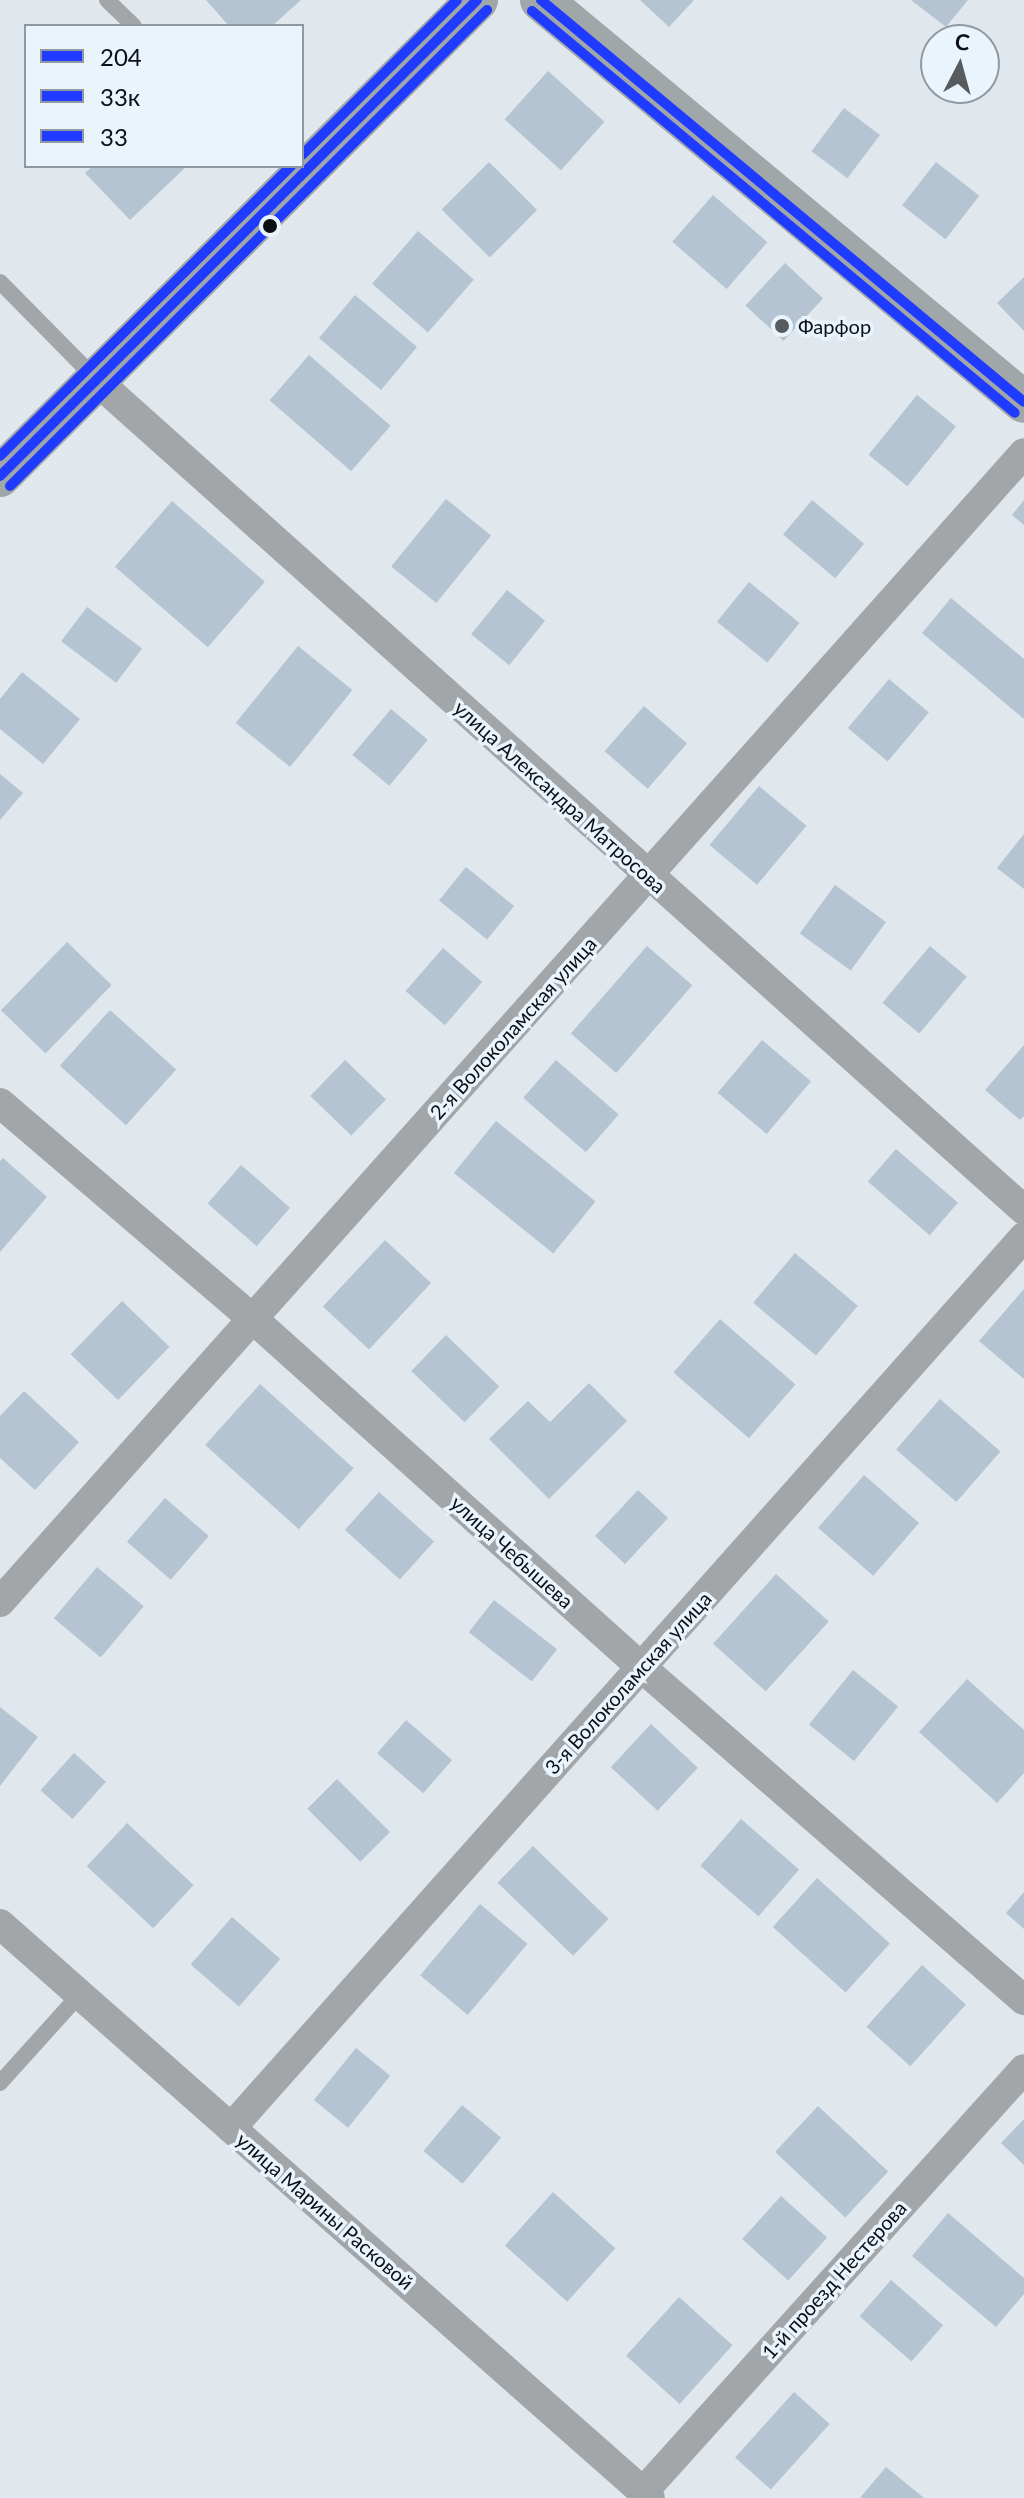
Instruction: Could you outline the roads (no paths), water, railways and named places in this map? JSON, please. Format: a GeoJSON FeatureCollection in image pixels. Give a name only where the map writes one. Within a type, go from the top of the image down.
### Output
{"type":"FeatureCollection","features":[{"type":"Feature","properties":{"kind":"main road"},"geometry":{"type":"LineString","coordinates":[[304,160],[477,0]]}},
{"type":"Feature","properties":{"kind":"main road"},"geometry":{"type":"LineString","coordinates":[[541,0],[1024,402]]}},
{"type":"Feature","properties":{"kind":"main road"},"geometry":{"type":"LineString","coordinates":[[0,476],[98,382],[289,174]]}},
{"type":"Feature","properties":{"kind":"street","name":"улица Александра Матросова"},"geometry":{"type":"LineString","coordinates":[[98,382],[1024,1210]]}},
{"type":"Feature","properties":{"kind":"street","name":"2-я Волоколамская улица"},"geometry":{"type":"LineString","coordinates":[[0,1602],[1024,453]]}},
{"type":"Feature","properties":{"kind":"street","name":"улица Чебышева"},"geometry":{"type":"LineString","coordinates":[[0,1103],[253,1319],[641,1667],[1024,2000]]}},
{"type":"Feature","properties":{"kind":"street","name":"3-я Волоколамская улица"},"geometry":{"type":"LineString","coordinates":[[231,2128],[1024,1237]]}},
{"type":"Feature","properties":{"kind":"street","name":"улица Марины Расковой"},"geometry":{"type":"LineString","coordinates":[[0,1924],[647,2495]]}},
{"type":"Feature","properties":{"kind":"street","name":"1-й проезд Нестерова"},"geometry":{"type":"LineString","coordinates":[[647,2495],[1024,2069]]}},
{"type":"Feature","properties":{"kind":"lane"},"geometry":{"type":"LineString","coordinates":[[107,0],[132,24]]}},
{"type":"Feature","properties":{"kind":"lane"},"geometry":{"type":"LineString","coordinates":[[0,282],[98,382]]}},
{"type":"Feature","properties":{"kind":"lane"},"geometry":{"type":"LineString","coordinates":[[0,2083],[80,1994]]}},
{"type":"Feature","properties":{"kind":"place","name":"Фарфор"},"geometry":{"type":"Point","coordinates":[782,326]}}]}
